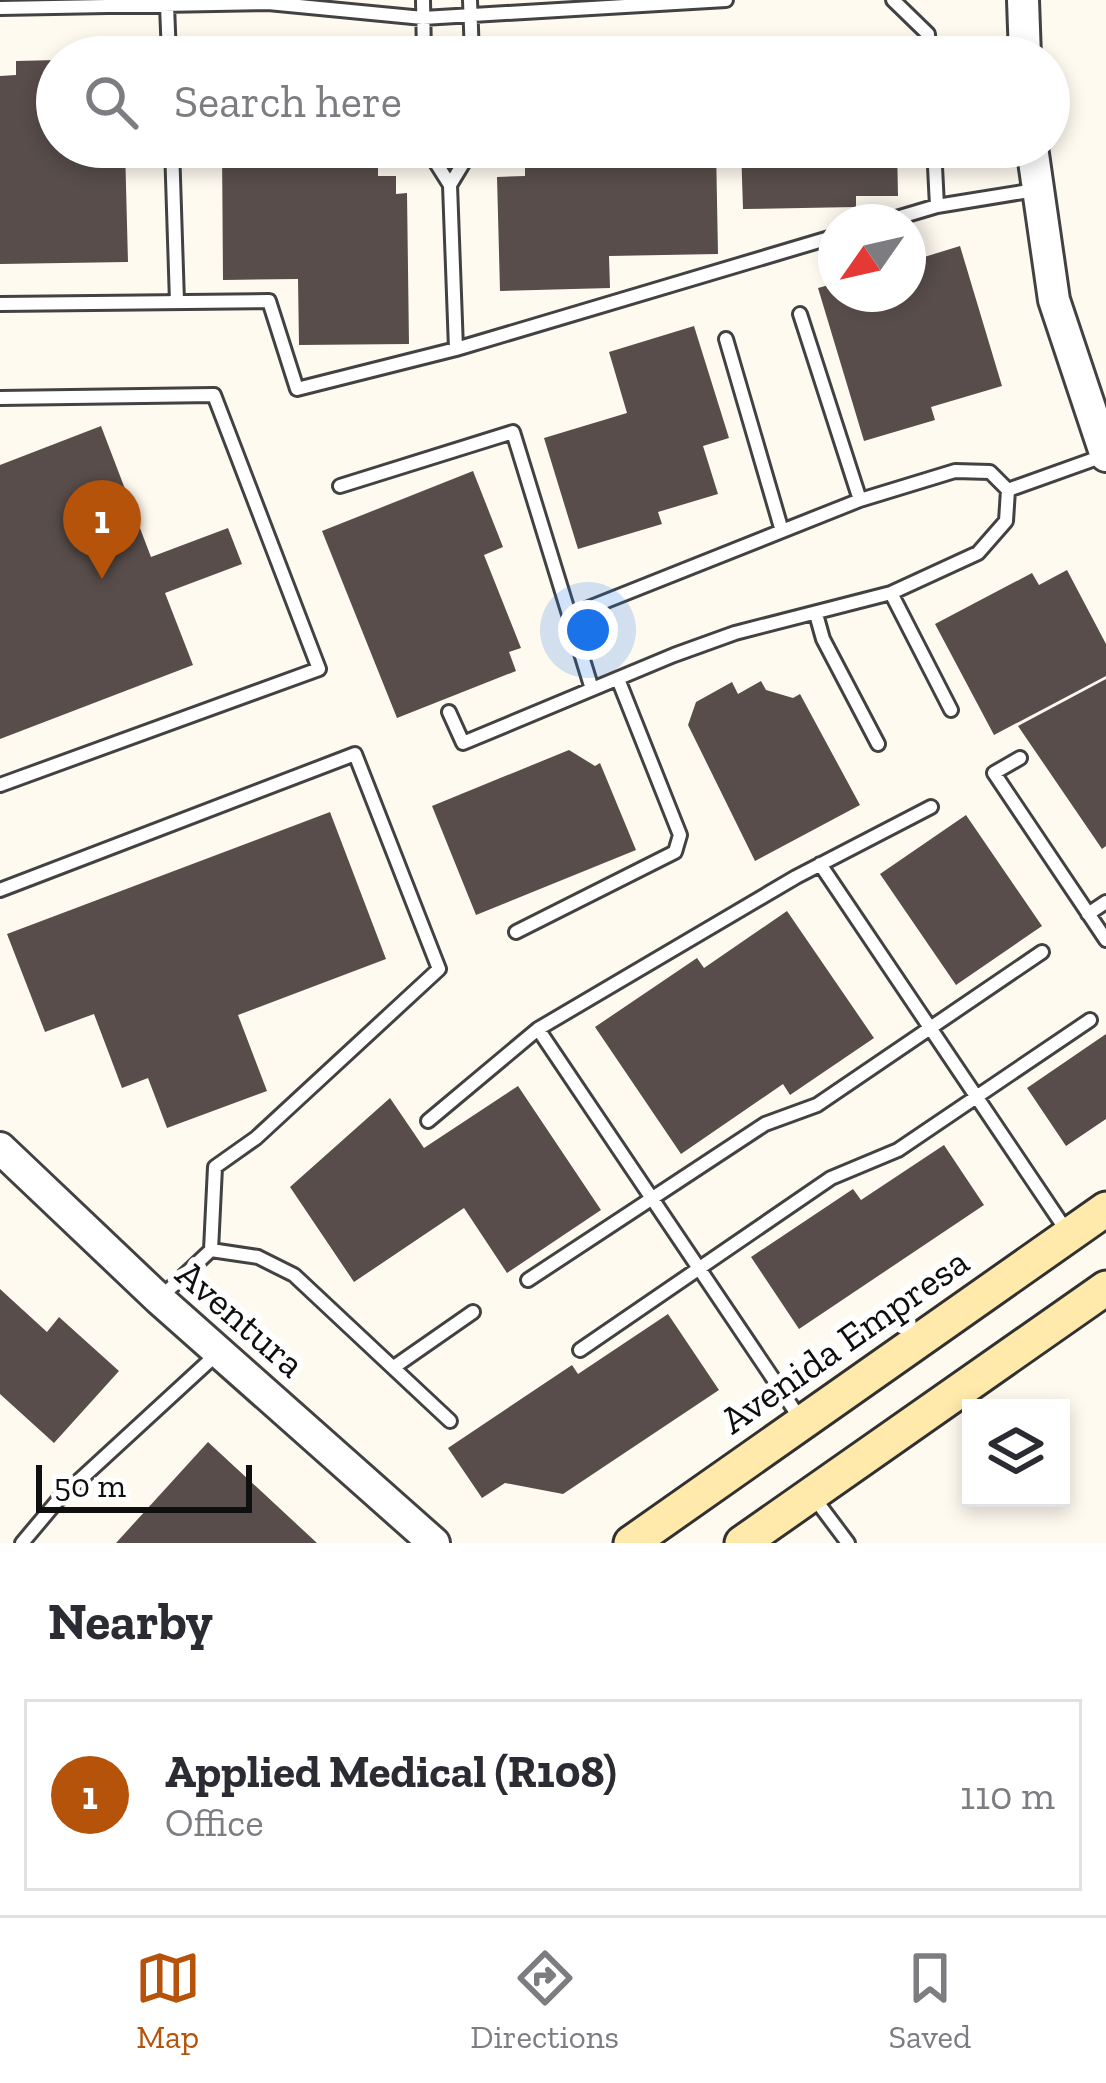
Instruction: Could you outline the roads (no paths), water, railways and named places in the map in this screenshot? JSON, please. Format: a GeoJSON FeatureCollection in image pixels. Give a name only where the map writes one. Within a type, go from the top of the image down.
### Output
{"type":"FeatureCollection","features":[{"type":"Feature","properties":{"kind":"main road","name":"Avenida Empresa"},"geometry":{"type":"LineString","coordinates":[[631,1543],[1106,1209]]}},
{"type":"Feature","properties":{"kind":"main road"},"geometry":{"type":"LineString","coordinates":[[742,1543],[1106,1288]]}},
{"type":"Feature","properties":{"kind":"street"},"geometry":{"type":"LineString","coordinates":[[1023,0],[1024,36]]}},
{"type":"Feature","properties":{"kind":"street"},"geometry":{"type":"LineString","coordinates":[[1034,168],[1054,300],[1106,455]]}},
{"type":"Feature","properties":{"kind":"street","name":"Aventura"},"geometry":{"type":"LineString","coordinates":[[0,1148],[159,1298],[434,1543]]}},
{"type":"Feature","properties":{"kind":"lane"},"geometry":{"type":"LineString","coordinates":[[423,0],[423,36]]}},
{"type":"Feature","properties":{"kind":"lane"},"geometry":{"type":"LineString","coordinates":[[470,0],[471,36]]}},
{"type":"Feature","properties":{"kind":"lane"},"geometry":{"type":"LineString","coordinates":[[0,8],[268,3],[423,18],[726,0]]}},
{"type":"Feature","properties":{"kind":"lane"},"geometry":{"type":"LineString","coordinates":[[893,0],[928,36]]}},
{"type":"Feature","properties":{"kind":"lane"},"geometry":{"type":"LineString","coordinates":[[167,5],[168,36]]}},
{"type":"Feature","properties":{"kind":"lane"},"geometry":{"type":"LineString","coordinates":[[173,168],[177,302]]}},
{"type":"Feature","properties":{"kind":"lane"},"geometry":{"type":"LineString","coordinates":[[439,168],[450,185],[456,349]]}},
{"type":"Feature","properties":{"kind":"lane"},"geometry":{"type":"LineString","coordinates":[[450,185],[460,168]]}},
{"type":"Feature","properties":{"kind":"lane"},"geometry":{"type":"LineString","coordinates":[[935,168],[937,206]]}},
{"type":"Feature","properties":{"kind":"lane"},"geometry":{"type":"LineString","coordinates":[[926,209],[1036,190]]}},
{"type":"Feature","properties":{"kind":"lane"},"geometry":{"type":"LineString","coordinates":[[0,304],[269,301],[297,389],[456,349],[818,241]]}},
{"type":"Feature","properties":{"kind":"lane"},"geometry":{"type":"LineString","coordinates":[[800,314],[860,500]]}},
{"type":"Feature","properties":{"kind":"lane"},"geometry":{"type":"LineString","coordinates":[[726,339],[782,531]]}},
{"type":"Feature","properties":{"kind":"lane"},"geometry":{"type":"LineString","coordinates":[[0,398],[214,394],[319,669],[0,785]]}},
{"type":"Feature","properties":{"kind":"lane"},"geometry":{"type":"LineString","coordinates":[[340,486],[513,432],[592,689]]}},
{"type":"Feature","properties":{"kind":"lane"},"geometry":{"type":"LineString","coordinates":[[1008,490],[1106,455]]}},
{"type":"Feature","properties":{"kind":"lane"},"geometry":{"type":"LineString","coordinates":[[449,712],[463,742],[735,633],[891,592],[978,553],[1006,521],[1008,490],[990,472],[955,471],[860,500],[571,615]]}},
{"type":"Feature","properties":{"kind":"lane"},"geometry":{"type":"LineString","coordinates":[[891,592],[951,710]]}},
{"type":"Feature","properties":{"kind":"lane"},"geometry":{"type":"LineString","coordinates":[[816,614],[823,639],[878,744]]}},
{"type":"Feature","properties":{"kind":"lane"},"geometry":{"type":"LineString","coordinates":[[516,932],[675,852],[680,835],[618,679]]}},
{"type":"Feature","properties":{"kind":"lane"},"geometry":{"type":"LineString","coordinates":[[0,890],[355,754],[440,969],[256,1138],[215,1167],[211,1250],[159,1298]]}},
{"type":"Feature","properties":{"kind":"lane"},"geometry":{"type":"LineString","coordinates":[[1020,758],[994,773],[1106,940]]}},
{"type":"Feature","properties":{"kind":"lane"},"geometry":{"type":"LineString","coordinates":[[428,1121],[538,1029],[820,864],[931,807]]}},
{"type":"Feature","properties":{"kind":"lane"},"geometry":{"type":"LineString","coordinates":[[820,864],[1069,1234]]}},
{"type":"Feature","properties":{"kind":"lane"},"geometry":{"type":"LineString","coordinates":[[1088,914],[1106,902]]}},
{"type":"Feature","properties":{"kind":"lane"},"geometry":{"type":"LineString","coordinates":[[528,1280],[765,1124],[818,1105],[1042,952]]}},
{"type":"Feature","properties":{"kind":"lane"},"geometry":{"type":"LineString","coordinates":[[580,1349],[831,1178],[898,1150],[1090,1020]]}},
{"type":"Feature","properties":{"kind":"lane"},"geometry":{"type":"LineString","coordinates":[[538,1029],[801,1421]]}},
{"type":"Feature","properties":{"kind":"lane"},"geometry":{"type":"LineString","coordinates":[[211,1250],[258,1257],[294,1275],[450,1421]]}},
{"type":"Feature","properties":{"kind":"lane"},"geometry":{"type":"LineString","coordinates":[[394,1367],[473,1312]]}},
{"type":"Feature","properties":{"kind":"lane"},"geometry":{"type":"LineString","coordinates":[[22,1543],[59,1499],[220,1351]]}},
{"type":"Feature","properties":{"kind":"lane"},"geometry":{"type":"LineString","coordinates":[[810,1493],[848,1543]]}},
{"type":"Feature","properties":{"kind":"place","name":"Applied Medical (R108)"},"geometry":{"type":"Point","coordinates":[102,579]}}]}
